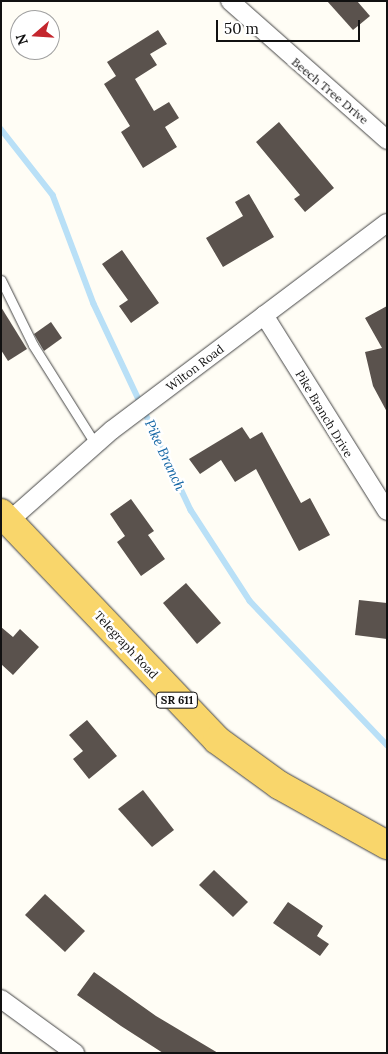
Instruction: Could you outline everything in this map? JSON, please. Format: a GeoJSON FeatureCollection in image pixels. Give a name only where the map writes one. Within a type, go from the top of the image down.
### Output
{"type":"FeatureCollection","features":[{"type":"Feature","properties":{"kind":"main road","name":"Telegraph Road"},"geometry":{"type":"LineString","coordinates":[[5,517],[217,740],[279,785],[387,845]]}},
{"type":"Feature","properties":{"kind":"street","name":"Beech Tree Drive"},"geometry":{"type":"LineString","coordinates":[[230,1],[387,140]]}},
{"type":"Feature","properties":{"kind":"street","name":"Wilton Road"},"geometry":{"type":"LineString","coordinates":[[5,517],[124,421],[387,223]]}},
{"type":"Feature","properties":{"kind":"street","name":"Pike Branch Drive"},"geometry":{"type":"LineString","coordinates":[[264,315],[387,511]]}},
{"type":"Feature","properties":{"kind":"street"},"geometry":{"type":"LineString","coordinates":[[1,999],[75,1053]]}},
{"type":"Feature","properties":{"kind":"lane"},"geometry":{"type":"LineString","coordinates":[[1,280],[33,345],[96,445]]}},
{"type":"Feature","properties":{"kind":"building"},"geometry":{"type":"Polygon","coordinates":[[[327,1],[357,1],[370,16],[353,30],[327,1]]]}},
{"type":"Feature","properties":{"kind":"building"},"geometry":{"type":"Polygon","coordinates":[[[158,30],[167,44],[150,54],[157,65],[135,79],[154,111],[169,102],[179,118],[165,127],[177,147],[143,168],[121,132],[130,126],[104,84],[116,76],[107,62],[158,30]]]}},
{"type":"Feature","properties":{"kind":"building"},"geometry":{"type":"Polygon","coordinates":[[[279,122],[334,188],[305,212],[294,199],[300,195],[256,142],[279,122]]]}},
{"type":"Feature","properties":{"kind":"building"},"geometry":{"type":"Polygon","coordinates":[[[249,194],[274,237],[223,267],[206,238],[243,216],[235,202],[249,194]]]}},
{"type":"Feature","properties":{"kind":"building"},"geometry":{"type":"Polygon","coordinates":[[[122,250],[159,303],[131,323],[119,306],[128,300],[102,264],[122,250]]]}},
{"type":"Feature","properties":{"kind":"building"},"geometry":{"type":"Polygon","coordinates":[[[387,306],[387,412],[373,386],[365,352],[382,348],[365,318],[387,306]]]}},
{"type":"Feature","properties":{"kind":"building"},"geometry":{"type":"Polygon","coordinates":[[[1,307],[27,349],[8,361],[1,350],[1,307]]]}},
{"type":"Feature","properties":{"kind":"building"},"geometry":{"type":"Polygon","coordinates":[[[51,322],[62,338],[44,351],[34,334],[51,322]]]}},
{"type":"Feature","properties":{"kind":"building"},"geometry":{"type":"Polygon","coordinates":[[[242,427],[250,439],[262,432],[301,503],[310,498],[330,535],[299,551],[256,469],[235,482],[221,460],[200,474],[189,459],[242,427]]]}},
{"type":"Feature","properties":{"kind":"building"},"geometry":{"type":"Polygon","coordinates":[[[131,499],[154,531],[148,535],[165,559],[141,576],[117,542],[125,536],[110,514],[131,499]]]}},
{"type":"Feature","properties":{"kind":"building"},"geometry":{"type":"Polygon","coordinates":[[[186,583],[221,623],[197,644],[163,603],[186,583]]]}},
{"type":"Feature","properties":{"kind":"building"},"geometry":{"type":"Polygon","coordinates":[[[359,600],[387,603],[387,639],[355,635],[359,600]]]}},
{"type":"Feature","properties":{"kind":"building"},"geometry":{"type":"Polygon","coordinates":[[[1,627],[13,637],[20,629],[39,647],[13,675],[1,664],[1,627]]]}},
{"type":"Feature","properties":{"kind":"building"},"geometry":{"type":"Polygon","coordinates":[[[87,720],[117,756],[89,779],[73,759],[83,751],[69,735],[87,720]]]}},
{"type":"Feature","properties":{"kind":"building"},"geometry":{"type":"Polygon","coordinates":[[[143,790],[174,830],[152,847],[118,809],[143,790]]]}},
{"type":"Feature","properties":{"kind":"building"},"geometry":{"type":"Polygon","coordinates":[[[214,870],[248,902],[233,917],[199,885],[214,870]]]}},
{"type":"Feature","properties":{"kind":"building"},"geometry":{"type":"Polygon","coordinates":[[[45,894],[85,931],[65,952],[25,915],[45,894]]]}},
{"type":"Feature","properties":{"kind":"building"},"geometry":{"type":"Polygon","coordinates":[[[288,902],[323,926],[317,936],[329,944],[320,956],[273,923],[288,902]]]}},
{"type":"Feature","properties":{"kind":"building"},"geometry":{"type":"Polygon","coordinates":[[[94,972],[156,1016],[218,1053],[163,1053],[121,1026],[77,995],[94,972]]]}},
{"type":"Feature","properties":{"kind":"waterway","name":"Pike Branch"},"geometry":{"type":"LineString","coordinates":[[1,129],[53,195],[94,304],[191,510],[250,601],[387,745]]}}]}
